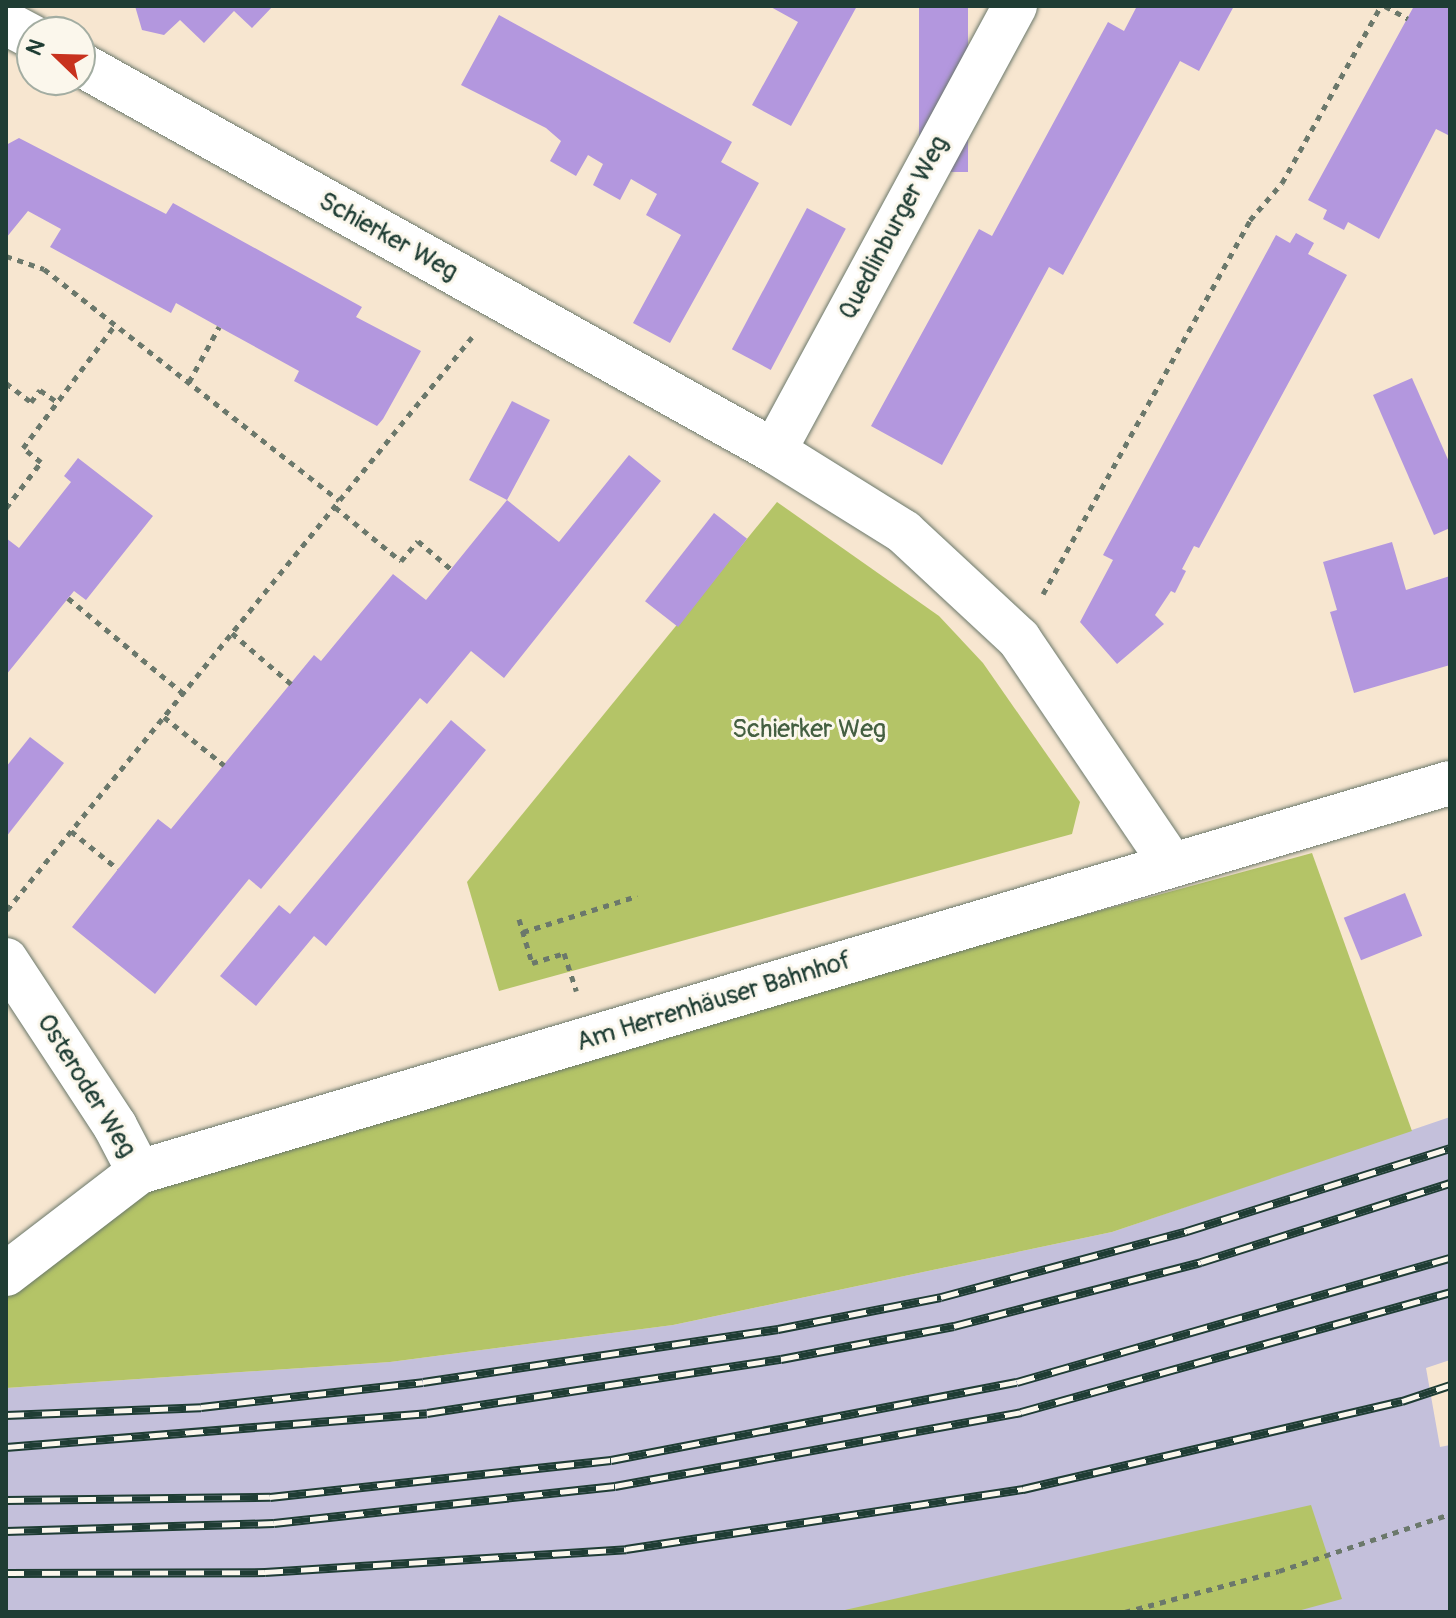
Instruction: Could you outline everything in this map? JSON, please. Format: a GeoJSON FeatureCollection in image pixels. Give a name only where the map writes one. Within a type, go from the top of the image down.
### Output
{"type":"FeatureCollection","features":[{"type":"Feature","properties":{"kind":"street","name":"Quedlinburger Weg"},"geometry":{"type":"LineString","coordinates":[[774,451],[1015,6]]}},
{"type":"Feature","properties":{"kind":"street","name":"Schierker Weg"},"geometry":{"type":"LineString","coordinates":[[96,73],[774,451],[904,532],[1019,639],[1172,865]]}},
{"type":"Feature","properties":{"kind":"street","name":"Am Herrenhäuser Bahnhof"},"geometry":{"type":"LineString","coordinates":[[6,1274],[139,1172],[1450,783]]}},
{"type":"Feature","properties":{"kind":"street","name":"Osteroder Weg"},"geometry":{"type":"LineString","coordinates":[[6,960],[115,1126],[139,1172]]}},
{"type":"Feature","properties":{"kind":"path"},"geometry":{"type":"LineString","coordinates":[[1019,639],[1250,220],[1282,183],[1383,6],[1408,19]]}},
{"type":"Feature","properties":{"kind":"path"},"geometry":{"type":"LineString","coordinates":[[6,256],[44,269],[339,500]]}},
{"type":"Feature","properties":{"kind":"path"},"geometry":{"type":"LineString","coordinates":[[6,911],[502,300]]}},
{"type":"Feature","properties":{"kind":"path"},"geometry":{"type":"LineString","coordinates":[[6,508],[41,462],[23,448],[115,325]]}},
{"type":"Feature","properties":{"kind":"path"},"geometry":{"type":"LineString","coordinates":[[189,382],[219,327]]}},
{"type":"Feature","properties":{"kind":"path"},"geometry":{"type":"LineString","coordinates":[[6,383],[31,402],[40,390],[57,402]]}},
{"type":"Feature","properties":{"kind":"path"},"geometry":{"type":"LineString","coordinates":[[335,507],[401,561],[418,541],[451,569]]}},
{"type":"Feature","properties":{"kind":"path"},"geometry":{"type":"LineString","coordinates":[[68,598],[183,693]]}},
{"type":"Feature","properties":{"kind":"path"},"geometry":{"type":"LineString","coordinates":[[232,633],[291,684]]}},
{"type":"Feature","properties":{"kind":"path"},"geometry":{"type":"LineString","coordinates":[[164,717],[224,765]]}},
{"type":"Feature","properties":{"kind":"path"},"geometry":{"type":"LineString","coordinates":[[71,831],[118,869]]}},
{"type":"Feature","properties":{"kind":"path"},"geometry":{"type":"LineString","coordinates":[[523,932],[637,896]]}},
{"type":"Feature","properties":{"kind":"path"},"geometry":{"type":"LineString","coordinates":[[519,919],[532,963],[564,953],[591,1038]]}},
{"type":"Feature","properties":{"kind":"path"},"geometry":{"type":"LineString","coordinates":[[1125,1612],[1279,1571],[1450,1514]]}},
{"type":"Feature","properties":{"kind":"shaded area"},"geometry":{"type":"Polygon","coordinates":[[[1450,1117],[1450,1360],[1426,1368],[1440,1447],[1450,1445],[1450,1612],[6,1612],[6,1388],[390,1362],[673,1325],[1112,1232],[1450,1117]]]}},
{"type":"Feature","properties":{"kind":"green space","name":"Schierker Weg"},"geometry":{"type":"Polygon","coordinates":[[[777,502],[939,616],[983,663],[1080,802],[1072,834],[499,991],[467,882],[777,502]]]}},
{"type":"Feature","properties":{"kind":"green space"},"geometry":{"type":"Polygon","coordinates":[[[1312,853],[1412,1131],[1112,1232],[673,1325],[390,1362],[6,1388],[6,1274],[139,1172],[1312,853]]]}},
{"type":"Feature","properties":{"kind":"green space"},"geometry":{"type":"Polygon","coordinates":[[[1311,1505],[1342,1599],[1294,1612],[836,1612],[1311,1505]]]}},
{"type":"Feature","properties":{"kind":"building"},"geometry":{"type":"Polygon","coordinates":[[[135,6],[273,6],[252,28],[234,11],[204,43],[180,20],[164,35],[142,30],[135,6]]]}},
{"type":"Feature","properties":{"kind":"building"},"geometry":{"type":"Polygon","coordinates":[[[769,6],[857,6],[791,126],[752,105],[798,22],[769,6]]]}},
{"type":"Feature","properties":{"kind":"building"},"geometry":{"type":"Polygon","coordinates":[[[919,6],[968,6],[968,172],[919,172],[919,6]]]}},
{"type":"Feature","properties":{"kind":"building"},"geometry":{"type":"Polygon","coordinates":[[[1137,6],[1234,6],[1199,71],[1180,61],[1063,275],[1049,267],[942,465],[871,426],[979,229],[992,236],[1108,22],[1124,31],[1137,6]]]}},
{"type":"Feature","properties":{"kind":"building"},"geometry":{"type":"Polygon","coordinates":[[[1414,6],[1450,6],[1450,136],[1436,129],[1379,239],[1348,222],[1344,230],[1323,219],[1327,210],[1308,200],[1414,6]]]}},
{"type":"Feature","properties":{"kind":"building"},"geometry":{"type":"Polygon","coordinates":[[[499,15],[732,142],[721,162],[759,183],[670,343],[633,323],[681,235],[646,215],[657,194],[631,179],[620,200],[593,185],[603,164],[588,155],[576,176],[550,161],[561,141],[546,128],[461,85],[499,15]]]}},
{"type":"Feature","properties":{"kind":"building"},"geometry":{"type":"Polygon","coordinates":[[[19,138],[166,214],[173,203],[362,307],[356,317],[421,351],[383,419],[377,426],[294,381],[299,371],[176,303],[171,313],[50,247],[61,229],[28,211],[6,238],[6,145],[19,138]]]}},
{"type":"Feature","properties":{"kind":"building"},"geometry":{"type":"Polygon","coordinates":[[[807,208],[846,229],[771,370],[732,349],[807,208]]]}},
{"type":"Feature","properties":{"kind":"building"},"geometry":{"type":"Polygon","coordinates":[[[1296,233],[1314,243],[1308,254],[1347,275],[1199,548],[1194,546],[1182,569],[1186,571],[1175,593],[1171,591],[1155,615],[1164,624],[1117,664],[1080,622],[1113,560],[1103,555],[1276,235],[1290,243],[1296,233]]]}},
{"type":"Feature","properties":{"kind":"building"},"geometry":{"type":"Polygon","coordinates":[[[1412,378],[1450,464],[1450,528],[1434,535],[1373,395],[1412,378]]]}},
{"type":"Feature","properties":{"kind":"building"},"geometry":{"type":"Polygon","coordinates":[[[512,401],[550,420],[507,500],[469,480],[512,401]]]}},
{"type":"Feature","properties":{"kind":"building"},"geometry":{"type":"Polygon","coordinates":[[[629,455],[661,481],[504,678],[471,651],[427,704],[420,698],[261,889],[249,879],[155,994],[72,927],[158,819],[171,829],[314,655],[321,661],[393,574],[426,600],[507,500],[559,542],[629,455]]]}},
{"type":"Feature","properties":{"kind":"building"},"geometry":{"type":"Polygon","coordinates":[[[78,458],[153,516],[86,600],[74,591],[6,675],[6,538],[19,548],[71,482],[64,476],[78,458]]]}},
{"type":"Feature","properties":{"kind":"building"},"geometry":{"type":"Polygon","coordinates":[[[714,513],[747,539],[678,627],[645,601],[714,513]]]}},
{"type":"Feature","properties":{"kind":"building"},"geometry":{"type":"Polygon","coordinates":[[[1392,542],[1406,590],[1450,576],[1450,665],[1354,693],[1330,612],[1337,610],[1323,562],[1392,542]]]}},
{"type":"Feature","properties":{"kind":"building"},"geometry":{"type":"Polygon","coordinates":[[[451,720],[486,750],[326,946],[314,936],[256,1006],[220,976],[279,905],[290,914],[451,720]]]}},
{"type":"Feature","properties":{"kind":"building"},"geometry":{"type":"Polygon","coordinates":[[[30,737],[64,763],[6,837],[6,767],[30,737]]]}},
{"type":"Feature","properties":{"kind":"building"},"geometry":{"type":"Polygon","coordinates":[[[1405,893],[1422,936],[1361,960],[1344,918],[1405,893]]]}},
{"type":"Feature","properties":{"kind":"railway"},"geometry":{"type":"LineString","coordinates":[[6,1415],[201,1407],[423,1382],[778,1329],[941,1297],[1187,1231],[1450,1148]]}},
{"type":"Feature","properties":{"kind":"railway"},"geometry":{"type":"LineString","coordinates":[[6,1447],[427,1413],[781,1359],[954,1326],[1201,1262],[1450,1183]]}},
{"type":"Feature","properties":{"kind":"railway"},"geometry":{"type":"LineString","coordinates":[[6,1500],[270,1497],[611,1460],[1017,1382],[1450,1258]]}},
{"type":"Feature","properties":{"kind":"railway"},"geometry":{"type":"LineString","coordinates":[[6,1531],[274,1523],[615,1486],[1021,1412],[1450,1292]]}},
{"type":"Feature","properties":{"kind":"railway"},"geometry":{"type":"LineString","coordinates":[[6,1573],[265,1572],[626,1549],[1023,1489],[1402,1401],[1450,1385]]}}]}
